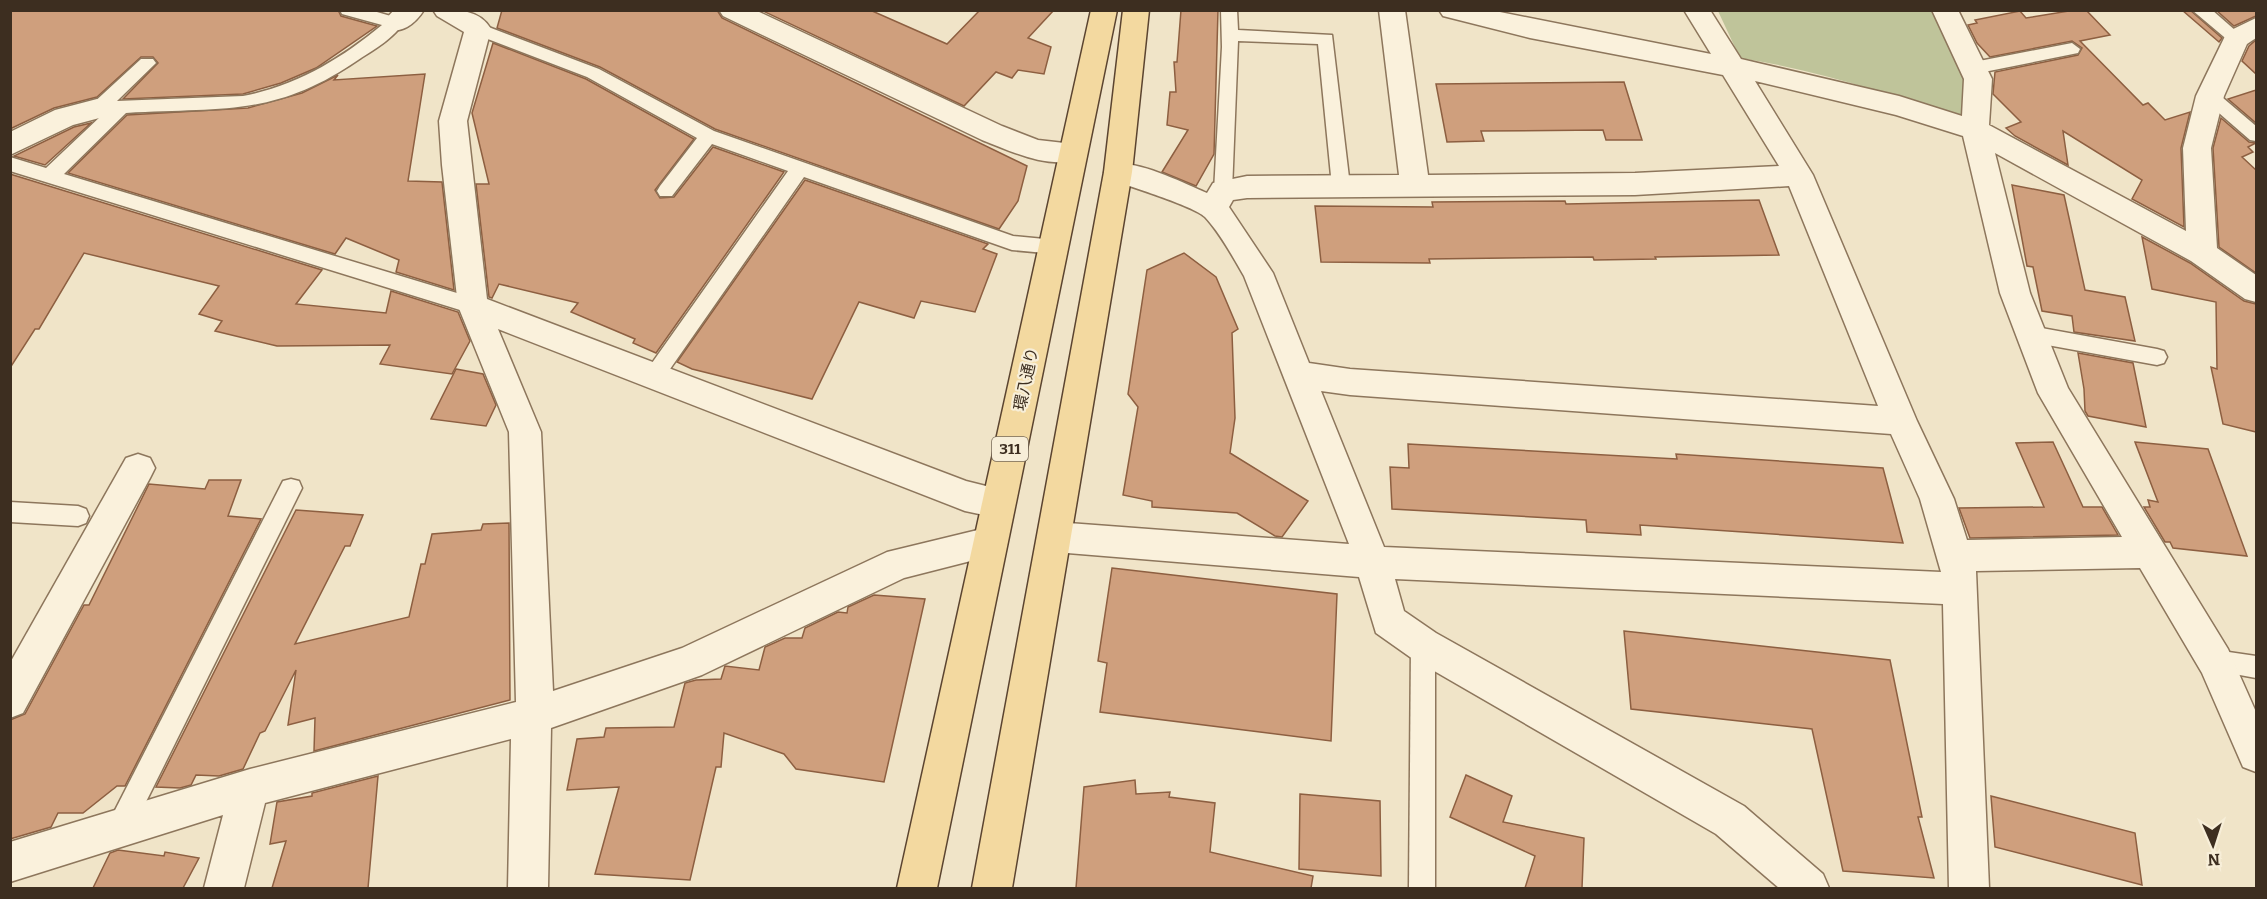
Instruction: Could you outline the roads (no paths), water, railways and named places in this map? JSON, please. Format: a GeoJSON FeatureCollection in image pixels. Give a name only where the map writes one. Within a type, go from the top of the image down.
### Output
{"type":"FeatureCollection","features":[{"type":"Feature","properties":{"kind":"main road","name":"環八通り"},"geometry":{"type":"LineString","coordinates":[[917,888],[1104,10]]}},
{"type":"Feature","properties":{"kind":"main road"},"geometry":{"type":"LineString","coordinates":[[992,888],[1118,172],[1136,10]]}},
{"type":"Feature","properties":{"kind":"street"},"geometry":{"type":"LineString","coordinates":[[446,10],[478,29],[453,121],[473,306],[525,432],[535,715],[530,735],[528,888]]}},
{"type":"Feature","properties":{"kind":"street"},"geometry":{"type":"LineString","coordinates":[[732,10],[992,133],[1036,150],[1072,152]]}},
{"type":"Feature","properties":{"kind":"street"},"geometry":{"type":"LineString","coordinates":[[1392,10],[1415,186]]}},
{"type":"Feature","properties":{"kind":"street"},"geometry":{"type":"LineString","coordinates":[[1452,10],[1516,18],[1732,68],[1839,90],[1975,130],[2202,253],[2256,290]]}},
{"type":"Feature","properties":{"kind":"street"},"geometry":{"type":"LineString","coordinates":[[1697,10],[1798,175],[1901,421],[1937,499],[1954,556],[1960,589],[1969,888]]}},
{"type":"Feature","properties":{"kind":"street"},"geometry":{"type":"LineString","coordinates":[[1945,10],[1978,79],[1975,130],[2015,293],[2054,393],[2216,662],[2256,754]]}},
{"type":"Feature","properties":{"kind":"street"},"geometry":{"type":"LineString","coordinates":[[2202,253],[2197,148],[2210,96],[2246,33]]}},
{"type":"Feature","properties":{"kind":"street"},"geometry":{"type":"LineString","coordinates":[[10,146],[65,117],[110,107]]}},
{"type":"Feature","properties":{"kind":"street"},"geometry":{"type":"LineString","coordinates":[[1118,172],[1219,200],[1247,188],[1635,184],[1798,175]]}},
{"type":"Feature","properties":{"kind":"street"},"geometry":{"type":"LineString","coordinates":[[1219,200],[1258,273],[1373,562],[1389,621],[1423,645],[1730,820],[1808,888]]}},
{"type":"Feature","properties":{"kind":"street"},"geometry":{"type":"LineString","coordinates":[[473,306],[965,496],[998,504]]}},
{"type":"Feature","properties":{"kind":"street"},"geometry":{"type":"LineString","coordinates":[[1298,374],[1350,381],[1901,421]]}},
{"type":"Feature","properties":{"kind":"street"},"geometry":{"type":"LineString","coordinates":[[10,700],[138,468]]}},
{"type":"Feature","properties":{"kind":"street"},"geometry":{"type":"LineString","coordinates":[[1055,537],[1373,562],[1960,589]]}},
{"type":"Feature","properties":{"kind":"street"},"geometry":{"type":"LineString","coordinates":[[10,862],[250,788],[535,715],[689,663],[899,563],[951,549],[990,542]]}},
{"type":"Feature","properties":{"kind":"street"},"geometry":{"type":"LineString","coordinates":[[1954,556],[2148,552]]}},
{"type":"Feature","properties":{"kind":"street"},"geometry":{"type":"LineString","coordinates":[[224,888],[250,788]]}},
{"type":"Feature","properties":{"kind":"lane"},"geometry":{"type":"LineString","coordinates":[[348,10],[403,16]]}},
{"type":"Feature","properties":{"kind":"lane"},"geometry":{"type":"LineString","coordinates":[[1219,200],[1230,35],[1229,10]]}},
{"type":"Feature","properties":{"kind":"lane"},"geometry":{"type":"LineString","coordinates":[[2200,10],[2246,33]]}},
{"type":"Feature","properties":{"kind":"lane"},"geometry":{"type":"LineString","coordinates":[[110,107],[245,102],[294,88],[364,49],[403,16]]}},
{"type":"Feature","properties":{"kind":"lane"},"geometry":{"type":"LineString","coordinates":[[478,29],[593,74],[708,136],[1012,243],[1055,248]]}},
{"type":"Feature","properties":{"kind":"lane"},"geometry":{"type":"LineString","coordinates":[[1230,35],[1326,39],[1341,186]]}},
{"type":"Feature","properties":{"kind":"lane"},"geometry":{"type":"LineString","coordinates":[[1974,68],[2073,49]]}},
{"type":"Feature","properties":{"kind":"lane"},"geometry":{"type":"LineString","coordinates":[[51,176],[147,63]]}},
{"type":"Feature","properties":{"kind":"lane"},"geometry":{"type":"LineString","coordinates":[[2210,96],[2256,135]]}},
{"type":"Feature","properties":{"kind":"lane"},"geometry":{"type":"LineString","coordinates":[[666,191],[708,136]]}},
{"type":"Feature","properties":{"kind":"lane"},"geometry":{"type":"LineString","coordinates":[[10,164],[473,306]]}},
{"type":"Feature","properties":{"kind":"lane"},"geometry":{"type":"LineString","coordinates":[[654,376],[800,170]]}},
{"type":"Feature","properties":{"kind":"lane"},"geometry":{"type":"LineString","coordinates":[[2031,334],[2157,357]]}},
{"type":"Feature","properties":{"kind":"lane"},"geometry":{"type":"LineString","coordinates":[[119,829],[291,488]]}},
{"type":"Feature","properties":{"kind":"lane"},"geometry":{"type":"LineString","coordinates":[[10,512],[78,516]]}},
{"type":"Feature","properties":{"kind":"lane"},"geometry":{"type":"LineString","coordinates":[[1422,888],[1423,645]]}},
{"type":"Feature","properties":{"kind":"lane"},"geometry":{"type":"LineString","coordinates":[[2216,662],[2256,667]]}}]}
